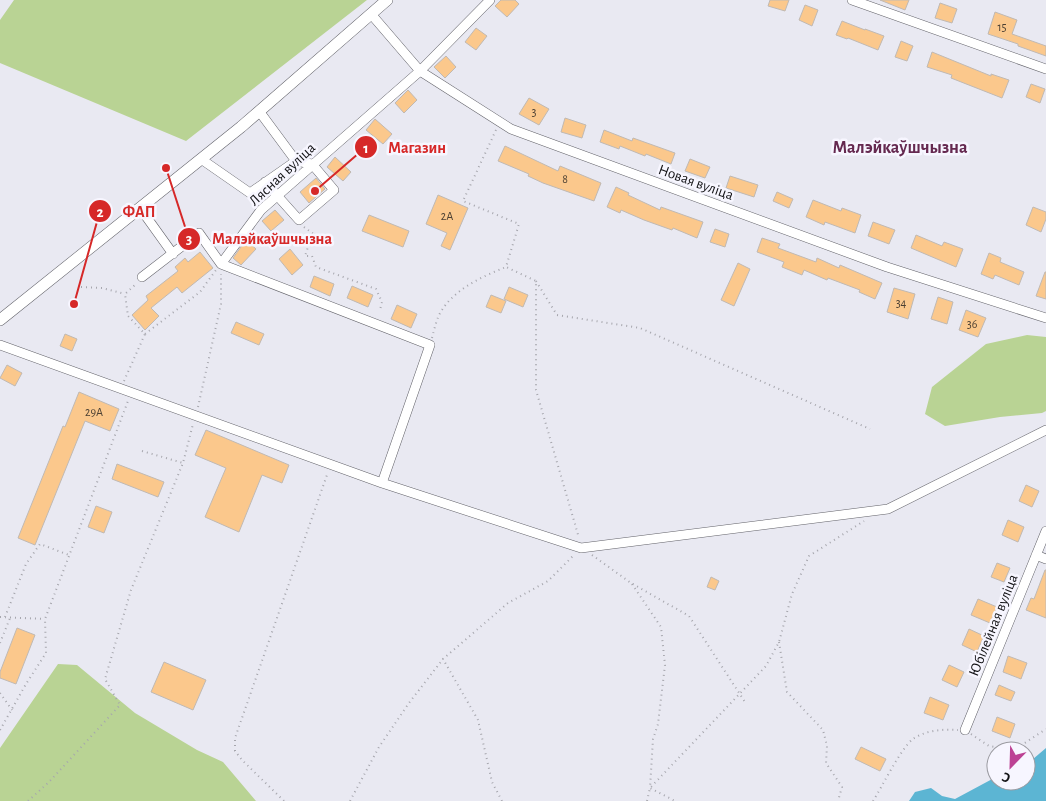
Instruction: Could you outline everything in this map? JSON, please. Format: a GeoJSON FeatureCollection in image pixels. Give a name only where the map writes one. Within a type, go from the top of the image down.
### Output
{"type":"FeatureCollection","features":[{"type":"Feature","properties":{"kind":"main road"},"geometry":{"type":"LineString","coordinates":[[0,320],[259,111],[387,0]]}},
{"type":"Feature","properties":{"kind":"street","name":"Лясная вуліца"},"geometry":{"type":"LineString","coordinates":[[221,264],[261,210],[420,71],[490,0]]}},
{"type":"Feature","properties":{"kind":"street"},"geometry":{"type":"LineString","coordinates":[[852,0],[1046,69]]}},
{"type":"Feature","properties":{"kind":"street","name":"Новая вуліца"},"geometry":{"type":"LineString","coordinates":[[372,14],[420,71],[511,129],[887,267],[1046,318]]}},
{"type":"Feature","properties":{"kind":"street"},"geometry":{"type":"LineString","coordinates":[[259,111],[296,161],[312,164],[334,190],[299,220],[265,182]]}},
{"type":"Feature","properties":{"kind":"street"},"geometry":{"type":"LineString","coordinates":[[200,159],[250,193],[296,161]]}},
{"type":"Feature","properties":{"kind":"street"},"geometry":{"type":"LineString","coordinates":[[140,208],[173,254]]}},
{"type":"Feature","properties":{"kind":"street"},"geometry":{"type":"LineString","coordinates":[[142,277],[199,232],[221,264],[430,345],[382,483]]}},
{"type":"Feature","properties":{"kind":"street"},"geometry":{"type":"LineString","coordinates":[[0,345],[382,483],[581,548],[888,509],[1046,430]]}},
{"type":"Feature","properties":{"kind":"street","name":"Юбілейная вуліца"},"geometry":{"type":"LineString","coordinates":[[965,730],[1046,531]]}},
{"type":"Feature","properties":{"kind":"street"},"geometry":{"type":"LineString","coordinates":[[1036,555],[1046,559]]}},
{"type":"Feature","properties":{"kind":"path"},"geometry":{"type":"LineString","coordinates":[[500,121],[463,201],[519,224],[506,267]]}},
{"type":"Feature","properties":{"kind":"path"},"geometry":{"type":"LineString","coordinates":[[299,220],[304,227],[319,238],[309,244],[305,256],[312,256],[316,266],[376,290],[382,302],[380,310]]}},
{"type":"Feature","properties":{"kind":"path"},"geometry":{"type":"LineString","coordinates":[[121,388],[145,334],[200,292],[221,264]]}},
{"type":"Feature","properties":{"kind":"path"},"geometry":{"type":"LineString","coordinates":[[28,801],[49,782],[120,705],[105,679],[131,590],[182,463],[196,415],[221,304],[221,264]]}},
{"type":"Feature","properties":{"kind":"path"},"geometry":{"type":"LineString","coordinates":[[430,345],[440,314],[452,298],[479,278],[506,267],[536,281],[557,315],[640,328],[870,429]]}},
{"type":"Feature","properties":{"kind":"path"},"geometry":{"type":"LineString","coordinates":[[125,294],[142,277]]}},
{"type":"Feature","properties":{"kind":"path"},"geometry":{"type":"LineString","coordinates":[[536,281],[536,390],[581,548],[631,583],[689,616],[745,702]]}},
{"type":"Feature","properties":{"kind":"path"},"geometry":{"type":"LineString","coordinates":[[81,287],[102,288],[125,294]]}},
{"type":"Feature","properties":{"kind":"path"},"geometry":{"type":"LineString","coordinates":[[125,294],[128,316],[145,334]]}},
{"type":"Feature","properties":{"kind":"path"},"geometry":{"type":"LineString","coordinates":[[0,730],[46,653],[45,619],[132,392]]}},
{"type":"Feature","properties":{"kind":"path"},"geometry":{"type":"LineString","coordinates":[[142,451],[182,463]]}},
{"type":"Feature","properties":{"kind":"path"},"geometry":{"type":"LineString","coordinates":[[284,801],[235,751],[236,738],[331,465]]}},
{"type":"Feature","properties":{"kind":"path"},"geometry":{"type":"LineString","coordinates":[[650,788],[766,666],[779,642],[792,594],[809,556],[866,520]]}},
{"type":"Feature","properties":{"kind":"path"},"geometry":{"type":"LineString","coordinates":[[5,617],[26,564],[40,544],[69,556]]}},
{"type":"Feature","properties":{"kind":"path"},"geometry":{"type":"LineString","coordinates":[[350,801],[379,747],[409,702],[443,659],[508,603],[548,581],[581,548]]}},
{"type":"Feature","properties":{"kind":"path"},"geometry":{"type":"LineString","coordinates":[[631,583],[661,627],[664,664],[658,724],[653,739],[650,788],[646,801]]}},
{"type":"Feature","properties":{"kind":"path"},"geometry":{"type":"LineString","coordinates":[[0,617],[45,619]]}},
{"type":"Feature","properties":{"kind":"path"},"geometry":{"type":"LineString","coordinates":[[0,643],[10,617]]}},
{"type":"Feature","properties":{"kind":"path"},"geometry":{"type":"LineString","coordinates":[[779,642],[787,692],[823,730],[827,746],[826,763],[842,787],[838,801]]}},
{"type":"Feature","properties":{"kind":"path"},"geometry":{"type":"LineString","coordinates":[[443,659],[478,720],[492,782],[502,801]]}},
{"type":"Feature","properties":{"kind":"path"},"geometry":{"type":"LineString","coordinates":[[0,693],[12,710]]}},
{"type":"Feature","properties":{"kind":"path"},"geometry":{"type":"LineString","coordinates":[[873,801],[897,760],[912,740],[938,729],[965,730],[989,746],[1014,750],[1046,729]]}},
{"type":"Feature","properties":{"kind":"path"},"geometry":{"type":"LineString","coordinates":[[650,788],[675,801]]}},
{"type":"Feature","properties":{"kind":"path"},"geometry":{"type":"LineString","coordinates":[[278,801],[280,797]]}},
{"type":"Feature","properties":{"kind":"green space"},"geometry":{"type":"Polygon","coordinates":[[[14,0],[367,0],[186,141],[0,63],[0,20],[14,0]]]}},
{"type":"Feature","properties":{"kind":"green space"},"geometry":{"type":"Polygon","coordinates":[[[1027,335],[1046,337],[1046,411],[945,426],[925,414],[932,387],[986,344],[1027,335]]]}},
{"type":"Feature","properties":{"kind":"green space"},"geometry":{"type":"Polygon","coordinates":[[[58,664],[77,665],[135,713],[197,750],[223,762],[256,801],[0,801],[0,748],[58,664]]]}},
{"type":"Feature","properties":{"kind":"water"},"geometry":{"type":"Polygon","coordinates":[[[1046,748],[1046,801],[909,801],[915,792],[931,788],[942,796],[955,799],[986,782],[986,791],[1036,791],[1036,756],[1046,748]]]}},
{"type":"Feature","properties":{"kind":"building"},"geometry":{"type":"Polygon","coordinates":[[[501,0],[515,0],[519,4],[507,17],[495,6],[501,0]]]}},
{"type":"Feature","properties":{"kind":"building"},"geometry":{"type":"Polygon","coordinates":[[[770,0],[789,0],[785,11],[768,6],[770,0]]]}},
{"type":"Feature","properties":{"kind":"building"},"geometry":{"type":"Polygon","coordinates":[[[880,0],[909,0],[905,10],[880,0]]]}},
{"type":"Feature","properties":{"kind":"building"},"geometry":{"type":"Polygon","coordinates":[[[940,3],[957,9],[952,23],[935,18],[940,3]]]}},
{"type":"Feature","properties":{"kind":"building"},"geometry":{"type":"Polygon","coordinates":[[[805,5],[818,10],[812,26],[799,20],[805,5]]]}},
{"type":"Feature","properties":{"kind":"building"},"geometry":{"type":"Polygon","coordinates":[[[995,12],[1017,20],[1012,34],[1046,46],[1046,56],[988,34],[995,12]]]}},
{"type":"Feature","properties":{"kind":"building"},"geometry":{"type":"Polygon","coordinates":[[[842,21],[884,36],[878,50],[836,35],[842,21]]]}},
{"type":"Feature","properties":{"kind":"building"},"geometry":{"type":"Polygon","coordinates":[[[476,28],[487,36],[476,50],[465,42],[476,28]]]}},
{"type":"Feature","properties":{"kind":"building"},"geometry":{"type":"Polygon","coordinates":[[[901,41],[913,46],[907,61],[895,57],[901,41]]]}},
{"type":"Feature","properties":{"kind":"building"},"geometry":{"type":"Polygon","coordinates":[[[932,52],[991,76],[991,74],[1009,80],[1002,98],[951,78],[952,75],[927,67],[932,52]]]}},
{"type":"Feature","properties":{"kind":"building"},"geometry":{"type":"Polygon","coordinates":[[[446,56],[456,67],[445,78],[434,67],[446,56]]]}},
{"type":"Feature","properties":{"kind":"building"},"geometry":{"type":"Polygon","coordinates":[[[1031,84],[1045,89],[1040,103],[1026,97],[1031,84]]]}},
{"type":"Feature","properties":{"kind":"building"},"geometry":{"type":"Polygon","coordinates":[[[408,90],[417,100],[404,113],[395,103],[408,90]]]}},
{"type":"Feature","properties":{"kind":"building"},"geometry":{"type":"Polygon","coordinates":[[[529,98],[549,109],[539,125],[519,114],[529,98]]]}},
{"type":"Feature","properties":{"kind":"building"},"geometry":{"type":"Polygon","coordinates":[[[565,118],[586,125],[582,138],[561,132],[565,118]]]}},
{"type":"Feature","properties":{"kind":"building"},"geometry":{"type":"Polygon","coordinates":[[[375,119],[392,134],[383,144],[366,130],[375,119]]]}},
{"type":"Feature","properties":{"kind":"building"},"geometry":{"type":"Polygon","coordinates":[[[604,130],[632,141],[633,138],[675,153],[671,164],[646,154],[645,156],[620,146],[619,149],[600,142],[604,130]]]}},
{"type":"Feature","properties":{"kind":"building"},"geometry":{"type":"Polygon","coordinates":[[[505,146],[558,171],[560,166],[601,183],[594,201],[543,183],[528,176],[529,174],[498,161],[505,146]]]}},
{"type":"Feature","properties":{"kind":"building"},"geometry":{"type":"Polygon","coordinates":[[[335,157],[351,172],[343,181],[327,167],[335,157]]]}},
{"type":"Feature","properties":{"kind":"building"},"geometry":{"type":"Polygon","coordinates":[[[690,159],[710,167],[705,178],[685,171],[690,159]]]}},
{"type":"Feature","properties":{"kind":"building"},"geometry":{"type":"Polygon","coordinates":[[[730,176],[758,185],[754,197],[726,188],[730,176]]]}},
{"type":"Feature","properties":{"kind":"building"},"geometry":{"type":"Polygon","coordinates":[[[316,178],[325,189],[309,203],[300,192],[316,178]]]}},
{"type":"Feature","properties":{"kind":"building"},"geometry":{"type":"Polygon","coordinates":[[[616,187],[629,193],[628,195],[660,210],[661,207],[703,222],[697,238],[621,210],[620,213],[607,207],[616,187]]]}},
{"type":"Feature","properties":{"kind":"building"},"geometry":{"type":"Polygon","coordinates":[[[777,192],[793,199],[789,208],[773,201],[777,192]]]}},
{"type":"Feature","properties":{"kind":"building"},"geometry":{"type":"Polygon","coordinates":[[[438,195],[468,208],[450,250],[441,246],[447,233],[426,224],[438,195]]]}},
{"type":"Feature","properties":{"kind":"building"},"geometry":{"type":"Polygon","coordinates":[[[813,200],[841,211],[842,208],[861,215],[855,233],[825,222],[824,225],[806,217],[813,200]]]}},
{"type":"Feature","properties":{"kind":"building"},"geometry":{"type":"Polygon","coordinates":[[[1033,207],[1046,212],[1046,219],[1041,232],[1026,225],[1033,207]]]}},
{"type":"Feature","properties":{"kind":"building"},"geometry":{"type":"Polygon","coordinates":[[[275,210],[284,220],[271,231],[262,221],[275,210]]]}},
{"type":"Feature","properties":{"kind":"building"},"geometry":{"type":"Polygon","coordinates":[[[369,215],[409,231],[403,247],[362,231],[369,215]]]}},
{"type":"Feature","properties":{"kind":"building"},"geometry":{"type":"Polygon","coordinates":[[[873,222],[895,230],[889,244],[868,236],[873,222]]]}},
{"type":"Feature","properties":{"kind":"building"},"geometry":{"type":"Polygon","coordinates":[[[715,229],[729,234],[725,247],[710,242],[715,229]]]}},
{"type":"Feature","properties":{"kind":"building"},"geometry":{"type":"Polygon","coordinates":[[[916,235],[942,246],[944,242],[963,249],[956,267],[911,248],[916,235]]]}},
{"type":"Feature","properties":{"kind":"building"},"geometry":{"type":"Polygon","coordinates":[[[762,238],[780,244],[778,248],[816,262],[817,258],[839,268],[840,265],[882,283],[875,299],[859,292],[860,290],[828,278],[827,280],[804,270],[802,275],[782,267],[784,262],[757,252],[762,238]]]}},
{"type":"Feature","properties":{"kind":"building"},"geometry":{"type":"Polygon","coordinates":[[[246,240],[256,249],[241,265],[233,258],[246,240]]]}},
{"type":"Feature","properties":{"kind":"building"},"geometry":{"type":"Polygon","coordinates":[[[290,249],[303,265],[292,275],[279,259],[290,249]]]}},
{"type":"Feature","properties":{"kind":"building"},"geometry":{"type":"Polygon","coordinates":[[[200,252],[213,268],[182,293],[177,287],[151,308],[159,316],[145,330],[132,315],[148,300],[146,296],[178,271],[175,267],[185,258],[188,262],[200,252]]]}},
{"type":"Feature","properties":{"kind":"building"},"geometry":{"type":"Polygon","coordinates":[[[989,253],[1001,258],[1000,262],[1024,272],[1019,285],[995,275],[993,279],[981,274],[989,253]]]}},
{"type":"Feature","properties":{"kind":"building"},"geometry":{"type":"Polygon","coordinates":[[[738,263],[750,269],[734,306],[721,300],[738,263]]]}},
{"type":"Feature","properties":{"kind":"building"},"geometry":{"type":"Polygon","coordinates":[[[1046,272],[1046,299],[1036,296],[1046,272]]]}},
{"type":"Feature","properties":{"kind":"building"},"geometry":{"type":"Polygon","coordinates":[[[314,276],[334,284],[330,296],[310,287],[314,276]]]}},
{"type":"Feature","properties":{"kind":"building"},"geometry":{"type":"Polygon","coordinates":[[[352,286],[373,295],[368,307],[347,298],[352,286]]]}},
{"type":"Feature","properties":{"kind":"building"},"geometry":{"type":"Polygon","coordinates":[[[509,287],[528,295],[523,307],[504,299],[509,287]]]}},
{"type":"Feature","properties":{"kind":"building"},"geometry":{"type":"Polygon","coordinates":[[[894,288],[915,294],[908,319],[887,312],[894,288]]]}},
{"type":"Feature","properties":{"kind":"building"},"geometry":{"type":"Polygon","coordinates":[[[491,295],[506,301],[501,313],[486,307],[491,295]]]}},
{"type":"Feature","properties":{"kind":"building"},"geometry":{"type":"Polygon","coordinates":[[[938,297],[953,302],[947,324],[931,319],[938,297]]]}},
{"type":"Feature","properties":{"kind":"building"},"geometry":{"type":"Polygon","coordinates":[[[397,305],[417,314],[411,328],[391,319],[397,305]]]}},
{"type":"Feature","properties":{"kind":"building"},"geometry":{"type":"Polygon","coordinates":[[[966,310],[986,318],[978,337],[959,330],[966,310]]]}},
{"type":"Feature","properties":{"kind":"building"},"geometry":{"type":"Polygon","coordinates":[[[236,322],[264,334],[259,345],[231,333],[236,322]]]}},
{"type":"Feature","properties":{"kind":"building"},"geometry":{"type":"Polygon","coordinates":[[[65,334],[77,339],[72,351],[60,346],[65,334]]]}},
{"type":"Feature","properties":{"kind":"building"},"geometry":{"type":"Polygon","coordinates":[[[7,365],[22,373],[15,386],[0,378],[7,365]]]}},
{"type":"Feature","properties":{"kind":"building"},"geometry":{"type":"Polygon","coordinates":[[[79,392],[119,409],[110,431],[85,421],[35,545],[18,538],[63,426],[65,427],[79,392]]]}},
{"type":"Feature","properties":{"kind":"building"},"geometry":{"type":"Polygon","coordinates":[[[206,430],[289,465],[282,483],[262,475],[239,532],[205,517],[226,468],[195,455],[206,430]]]}},
{"type":"Feature","properties":{"kind":"building"},"geometry":{"type":"Polygon","coordinates":[[[117,464],[164,482],[158,497],[112,479],[117,464]]]}},
{"type":"Feature","properties":{"kind":"building"},"geometry":{"type":"Polygon","coordinates":[[[1026,485],[1039,491],[1032,507],[1019,501],[1026,485]]]}},
{"type":"Feature","properties":{"kind":"building"},"geometry":{"type":"Polygon","coordinates":[[[96,506],[112,512],[104,533],[88,527],[96,506]]]}},
{"type":"Feature","properties":{"kind":"building"},"geometry":{"type":"Polygon","coordinates":[[[1008,520],[1024,527],[1018,542],[1002,535],[1008,520]]]}},
{"type":"Feature","properties":{"kind":"building"},"geometry":{"type":"Polygon","coordinates":[[[997,563],[1010,568],[1004,582],[991,577],[997,563]]]}},
{"type":"Feature","properties":{"kind":"building"},"geometry":{"type":"Polygon","coordinates":[[[1045,570],[1046,618],[1026,610],[1031,598],[1034,599],[1045,570]]]}},
{"type":"Feature","properties":{"kind":"building"},"geometry":{"type":"Polygon","coordinates":[[[711,577],[719,581],[715,590],[707,587],[711,577]]]}},
{"type":"Feature","properties":{"kind":"building"},"geometry":{"type":"Polygon","coordinates":[[[978,599],[997,607],[990,623],[971,615],[978,599]]]}},
{"type":"Feature","properties":{"kind":"building"},"geometry":{"type":"Polygon","coordinates":[[[17,628],[35,635],[16,684],[0,678],[0,672],[17,628]]]}},
{"type":"Feature","properties":{"kind":"building"},"geometry":{"type":"Polygon","coordinates":[[[969,629],[984,636],[977,652],[962,645],[969,629]]]}},
{"type":"Feature","properties":{"kind":"building"},"geometry":{"type":"Polygon","coordinates":[[[1008,656],[1027,663],[1021,679],[1003,672],[1008,656]]]}},
{"type":"Feature","properties":{"kind":"building"},"geometry":{"type":"Polygon","coordinates":[[[164,662],[206,680],[193,710],[151,692],[164,662]]]}},
{"type":"Feature","properties":{"kind":"building"},"geometry":{"type":"Polygon","coordinates":[[[949,665],[964,672],[957,687],[942,680],[949,665]]]}},
{"type":"Feature","properties":{"kind":"building"},"geometry":{"type":"Polygon","coordinates":[[[999,685],[1015,692],[1011,701],[995,695],[999,685]]]}},
{"type":"Feature","properties":{"kind":"building"},"geometry":{"type":"Polygon","coordinates":[[[930,697],[949,705],[943,720],[924,713],[930,697]]]}},
{"type":"Feature","properties":{"kind":"building"},"geometry":{"type":"Polygon","coordinates":[[[997,717],[1015,724],[1010,738],[992,731],[997,717]]]}},
{"type":"Feature","properties":{"kind":"building"},"geometry":{"type":"Polygon","coordinates":[[[861,747],[886,759],[880,771],[855,759],[861,747]]]}},
{"type":"Feature","properties":{"kind":"place","name":"Малэйкаўшчызна"},"geometry":{"type":"Point","coordinates":[166,168]}},
{"type":"Feature","properties":{"kind":"place","name":"Магазин"},"geometry":{"type":"Point","coordinates":[315,191]}},
{"type":"Feature","properties":{"kind":"place","name":"ФАП"},"geometry":{"type":"Point","coordinates":[74,304]}},
{"type":"Feature","properties":{"kind":"district","name":"Малэйкаўшчызна"},"geometry":{"type":"Point","coordinates":[900,147]}}]}
